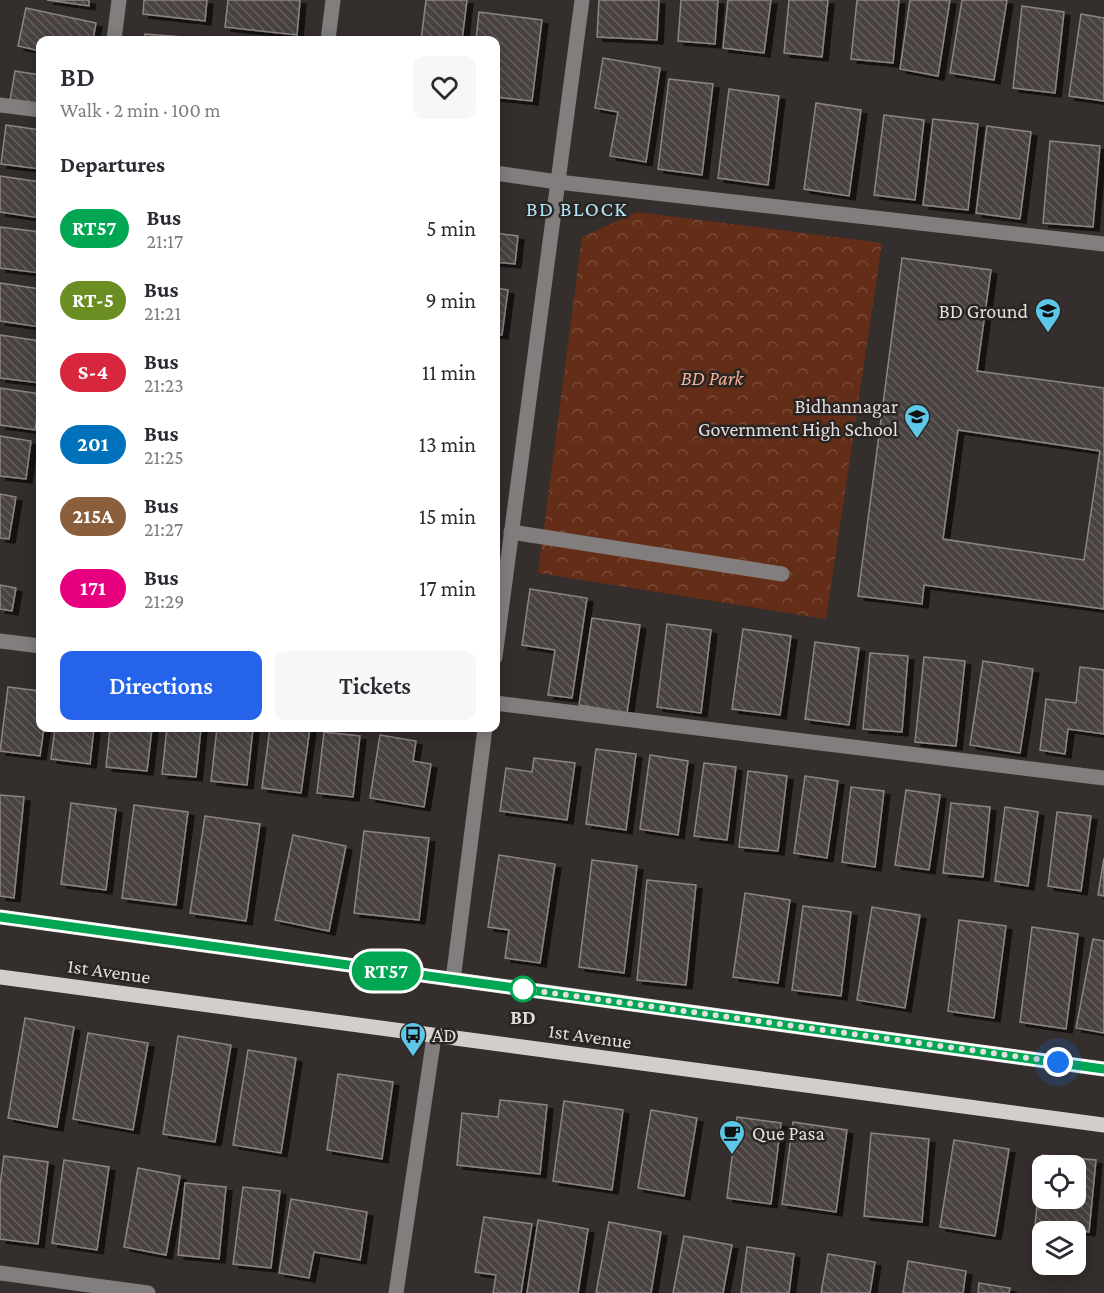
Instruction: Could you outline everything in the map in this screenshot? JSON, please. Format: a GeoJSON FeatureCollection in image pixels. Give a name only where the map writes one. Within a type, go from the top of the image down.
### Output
{"type":"FeatureCollection","features":[{"type":"Feature","properties":{"kind":"main road"},"geometry":{"type":"LineString","coordinates":[[0,917],[1104,1069]]}},
{"type":"Feature","properties":{"kind":"main road","name":"1st Avenue"},"geometry":{"type":"LineString","coordinates":[[0,977],[434,1037],[1104,1125]]}},
{"type":"Feature","properties":{"kind":"street"},"geometry":{"type":"LineString","coordinates":[[114,36],[119,0]]}},
{"type":"Feature","properties":{"kind":"street"},"geometry":{"type":"LineString","coordinates":[[328,36],[333,0]]}},
{"type":"Feature","properties":{"kind":"street"},"geometry":{"type":"LineString","coordinates":[[500,620],[582,0]]}},
{"type":"Feature","properties":{"kind":"street"},"geometry":{"type":"LineString","coordinates":[[0,105],[36,110]]}},
{"type":"Feature","properties":{"kind":"street"},"geometry":{"type":"LineString","coordinates":[[500,175],[1104,244]]}},
{"type":"Feature","properties":{"kind":"street"},"geometry":{"type":"LineString","coordinates":[[512,532],[782,574]]}},
{"type":"Feature","properties":{"kind":"street"},"geometry":{"type":"LineString","coordinates":[[0,641],[36,642]]}},
{"type":"Feature","properties":{"kind":"street"},"geometry":{"type":"LineString","coordinates":[[500,704],[1104,778]]}},
{"type":"Feature","properties":{"kind":"street"},"geometry":{"type":"LineString","coordinates":[[453,980],[484,732]]}},
{"type":"Feature","properties":{"kind":"street"},"geometry":{"type":"LineString","coordinates":[[396,1293],[434,1037]]}},
{"type":"Feature","properties":{"kind":"street"},"geometry":{"type":"LineString","coordinates":[[0,1273],[148,1293]]}},
{"type":"Feature","properties":{"kind":"green space","name":"BD Park"},"geometry":{"type":"Polygon","coordinates":[[[637,212],[882,243],[826,619],[538,573],[582,237],[637,212]]]}},
{"type":"Feature","properties":{"kind":"building"},"geometry":{"type":"Polygon","coordinates":[[[47,0],[89,0],[89,6],[47,0]]]}},
{"type":"Feature","properties":{"kind":"building"},"geometry":{"type":"Polygon","coordinates":[[[144,0],[207,0],[205,21],[143,14],[144,0]]]}},
{"type":"Feature","properties":{"kind":"building"},"geometry":{"type":"Polygon","coordinates":[[[228,0],[300,0],[297,35],[225,27],[228,0]]]}},
{"type":"Feature","properties":{"kind":"building"},"geometry":{"type":"Polygon","coordinates":[[[426,0],[467,0],[462,36],[422,36],[426,0]]]}},
{"type":"Feature","properties":{"kind":"building"},"geometry":{"type":"Polygon","coordinates":[[[599,0],[659,0],[657,40],[597,37],[599,0]]]}},
{"type":"Feature","properties":{"kind":"building"},"geometry":{"type":"Polygon","coordinates":[[[681,0],[718,0],[715,44],[678,41],[681,0]]]}},
{"type":"Feature","properties":{"kind":"building"},"geometry":{"type":"Polygon","coordinates":[[[728,0],[771,0],[764,53],[723,48],[728,0]]]}},
{"type":"Feature","properties":{"kind":"building"},"geometry":{"type":"Polygon","coordinates":[[[789,0],[828,0],[822,57],[784,53],[789,0]]]}},
{"type":"Feature","properties":{"kind":"building"},"geometry":{"type":"Polygon","coordinates":[[[857,0],[899,0],[893,63],[851,59],[857,0]]]}},
{"type":"Feature","properties":{"kind":"building"},"geometry":{"type":"Polygon","coordinates":[[[910,0],[950,0],[938,76],[900,69],[910,0]]]}},
{"type":"Feature","properties":{"kind":"building"},"geometry":{"type":"Polygon","coordinates":[[[962,0],[1007,0],[994,80],[950,73],[962,0]]]}},
{"type":"Feature","properties":{"kind":"building"},"geometry":{"type":"Polygon","coordinates":[[[1022,6],[1064,12],[1055,93],[1013,88],[1022,6]]]}},
{"type":"Feature","properties":{"kind":"building"},"geometry":{"type":"Polygon","coordinates":[[[26,8],[96,23],[94,36],[36,36],[36,50],[18,46],[26,8]]]}},
{"type":"Feature","properties":{"kind":"building"},"geometry":{"type":"Polygon","coordinates":[[[479,12],[542,20],[532,101],[500,98],[500,36],[476,36],[479,12]]]}},
{"type":"Feature","properties":{"kind":"building"},"geometry":{"type":"Polygon","coordinates":[[[1081,14],[1104,18],[1104,101],[1069,96],[1081,14]]]}},
{"type":"Feature","properties":{"kind":"building"},"geometry":{"type":"Polygon","coordinates":[[[145,34],[170,36],[145,36],[145,34]]]}},
{"type":"Feature","properties":{"kind":"building"},"geometry":{"type":"Polygon","coordinates":[[[603,58],[660,68],[646,162],[610,156],[618,112],[595,108],[603,58]]]}},
{"type":"Feature","properties":{"kind":"building"},"geometry":{"type":"Polygon","coordinates":[[[15,71],[36,74],[36,105],[10,101],[15,71]]]}},
{"type":"Feature","properties":{"kind":"building"},"geometry":{"type":"Polygon","coordinates":[[[669,79],[713,84],[702,175],[658,169],[669,79]]]}},
{"type":"Feature","properties":{"kind":"building"},"geometry":{"type":"Polygon","coordinates":[[[729,89],[779,96],[768,185],[718,178],[729,89]]]}},
{"type":"Feature","properties":{"kind":"building"},"geometry":{"type":"Polygon","coordinates":[[[816,103],[861,110],[849,196],[804,189],[816,103]]]}},
{"type":"Feature","properties":{"kind":"building"},"geometry":{"type":"Polygon","coordinates":[[[884,115],[924,120],[915,200],[874,195],[884,115]]]}},
{"type":"Feature","properties":{"kind":"building"},"geometry":{"type":"Polygon","coordinates":[[[933,119],[978,124],[968,210],[923,205],[933,119]]]}},
{"type":"Feature","properties":{"kind":"building"},"geometry":{"type":"Polygon","coordinates":[[[6,125],[36,129],[36,168],[1,164],[6,125]]]}},
{"type":"Feature","properties":{"kind":"building"},"geometry":{"type":"Polygon","coordinates":[[[987,126],[1031,132],[1020,219],[976,213],[987,126]]]}},
{"type":"Feature","properties":{"kind":"building"},"geometry":{"type":"Polygon","coordinates":[[[1050,141],[1100,146],[1093,227],[1043,223],[1050,141]]]}},
{"type":"Feature","properties":{"kind":"building"},"geometry":{"type":"Polygon","coordinates":[[[0,176],[36,181],[36,217],[0,212],[0,176]]]}},
{"type":"Feature","properties":{"kind":"building"},"geometry":{"type":"Polygon","coordinates":[[[0,227],[36,232],[36,272],[0,268],[0,227]]]}},
{"type":"Feature","properties":{"kind":"building"},"geometry":{"type":"Polygon","coordinates":[[[500,234],[518,236],[515,264],[500,262],[500,234]]]}},
{"type":"Feature","properties":{"kind":"building","name":"Bidhannagar Government High School"},"geometry":{"type":"Polygon","coordinates":[[[902,258],[991,270],[977,371],[1104,388],[1104,609],[924,585],[922,604],[858,596],[902,258]],[[958,430],[943,539],[1084,560],[1100,451],[958,430]]]}},
{"type":"Feature","properties":{"kind":"building"},"geometry":{"type":"Polygon","coordinates":[[[0,283],[36,288],[36,326],[0,321],[0,283]]]}},
{"type":"Feature","properties":{"kind":"building"},"geometry":{"type":"Polygon","coordinates":[[[500,289],[508,290],[502,335],[500,335],[500,289]]]}},
{"type":"Feature","properties":{"kind":"building"},"geometry":{"type":"Polygon","coordinates":[[[0,335],[36,340],[36,382],[0,378],[0,335]]]}},
{"type":"Feature","properties":{"kind":"building"},"geometry":{"type":"Polygon","coordinates":[[[0,388],[36,393],[35,430],[0,425],[0,388]]]}},
{"type":"Feature","properties":{"kind":"building"},"geometry":{"type":"Polygon","coordinates":[[[0,436],[31,441],[26,479],[0,476],[0,436]]]}},
{"type":"Feature","properties":{"kind":"building"},"geometry":{"type":"Polygon","coordinates":[[[0,494],[16,497],[9,539],[0,538],[0,494]]]}},
{"type":"Feature","properties":{"kind":"building"},"geometry":{"type":"Polygon","coordinates":[[[0,585],[16,588],[12,611],[0,609],[0,585]]]}},
{"type":"Feature","properties":{"kind":"building"},"geometry":{"type":"Polygon","coordinates":[[[530,589],[587,598],[572,698],[548,695],[555,650],[522,645],[530,589]]]}},
{"type":"Feature","properties":{"kind":"building"},"geometry":{"type":"Polygon","coordinates":[[[592,618],[640,625],[627,713],[579,705],[592,618]]]}},
{"type":"Feature","properties":{"kind":"building"},"geometry":{"type":"Polygon","coordinates":[[[667,624],[711,630],[701,713],[657,707],[667,624]]]}},
{"type":"Feature","properties":{"kind":"building"},"geometry":{"type":"Polygon","coordinates":[[[743,629],[791,636],[780,715],[732,709],[743,629]]]}},
{"type":"Feature","properties":{"kind":"building"},"geometry":{"type":"Polygon","coordinates":[[[815,642],[859,648],[849,725],[805,719],[815,642]]]}},
{"type":"Feature","properties":{"kind":"building"},"geometry":{"type":"Polygon","coordinates":[[[870,653],[908,656],[902,732],[863,729],[870,653]]]}},
{"type":"Feature","properties":{"kind":"building"},"geometry":{"type":"Polygon","coordinates":[[[924,657],[965,661],[956,746],[915,742],[924,657]]]}},
{"type":"Feature","properties":{"kind":"building"},"geometry":{"type":"Polygon","coordinates":[[[983,661],[1033,669],[1020,753],[970,745],[983,661]]]}},
{"type":"Feature","properties":{"kind":"building"},"geometry":{"type":"Polygon","coordinates":[[[1080,667],[1104,670],[1104,734],[1068,729],[1065,754],[1040,750],[1046,699],[1076,703],[1080,667]]]}},
{"type":"Feature","properties":{"kind":"building"},"geometry":{"type":"Polygon","coordinates":[[[8,687],[36,690],[36,732],[43,732],[40,756],[0,751],[8,687]]]}},
{"type":"Feature","properties":{"kind":"building"},"geometry":{"type":"Polygon","coordinates":[[[54,732],[94,732],[90,764],[51,759],[54,732]]]}},
{"type":"Feature","properties":{"kind":"building"},"geometry":{"type":"Polygon","coordinates":[[[110,732],[152,732],[147,771],[106,767],[110,732]]]}},
{"type":"Feature","properties":{"kind":"building"},"geometry":{"type":"Polygon","coordinates":[[[167,732],[201,732],[196,777],[162,774],[167,732]]]}},
{"type":"Feature","properties":{"kind":"building"},"geometry":{"type":"Polygon","coordinates":[[[217,732],[253,732],[247,785],[211,781],[217,732]]]}},
{"type":"Feature","properties":{"kind":"building"},"geometry":{"type":"Polygon","coordinates":[[[269,732],[309,732],[301,793],[262,788],[269,732]]]}},
{"type":"Feature","properties":{"kind":"building"},"geometry":{"type":"Polygon","coordinates":[[[324,732],[360,736],[353,797],[317,793],[324,732]]]}},
{"type":"Feature","properties":{"kind":"building"},"geometry":{"type":"Polygon","coordinates":[[[380,735],[416,741],[413,761],[431,764],[424,807],[370,798],[380,735]]]}},
{"type":"Feature","properties":{"kind":"building"},"geometry":{"type":"Polygon","coordinates":[[[596,749],[636,754],[626,830],[586,824],[596,749]]]}},
{"type":"Feature","properties":{"kind":"building"},"geometry":{"type":"Polygon","coordinates":[[[650,755],[688,761],[678,835],[640,829],[650,755]]]}},
{"type":"Feature","properties":{"kind":"building"},"geometry":{"type":"Polygon","coordinates":[[[534,758],[575,763],[567,820],[500,811],[506,768],[532,772],[534,758]]]}},
{"type":"Feature","properties":{"kind":"building"},"geometry":{"type":"Polygon","coordinates":[[[704,763],[736,767],[727,840],[694,836],[704,763]]]}},
{"type":"Feature","properties":{"kind":"building"},"geometry":{"type":"Polygon","coordinates":[[[748,771],[787,776],[778,851],[739,847],[748,771]]]}},
{"type":"Feature","properties":{"kind":"building"},"geometry":{"type":"Polygon","coordinates":[[[805,776],[838,781],[827,858],[794,853],[805,776]]]}},
{"type":"Feature","properties":{"kind":"building"},"geometry":{"type":"Polygon","coordinates":[[[851,787],[884,791],[875,867],[842,862],[851,787]]]}},
{"type":"Feature","properties":{"kind":"building"},"geometry":{"type":"Polygon","coordinates":[[[906,790],[940,795],[929,870],[895,865],[906,790]]]}},
{"type":"Feature","properties":{"kind":"building"},"geometry":{"type":"Polygon","coordinates":[[[0,795],[24,797],[14,898],[0,896],[0,795]]]}},
{"type":"Feature","properties":{"kind":"building"},"geometry":{"type":"Polygon","coordinates":[[[71,803],[116,809],[106,890],[61,884],[71,803]]]}},
{"type":"Feature","properties":{"kind":"building"},"geometry":{"type":"Polygon","coordinates":[[[951,803],[990,807],[983,877],[943,873],[951,803]]]}},
{"type":"Feature","properties":{"kind":"building"},"geometry":{"type":"Polygon","coordinates":[[[134,805],[188,812],[176,905],[122,898],[134,805]]]}},
{"type":"Feature","properties":{"kind":"building"},"geometry":{"type":"Polygon","coordinates":[[[1005,807],[1038,812],[1028,886],[995,881],[1005,807]]]}},
{"type":"Feature","properties":{"kind":"building"},"geometry":{"type":"Polygon","coordinates":[[[1057,812],[1091,816],[1081,891],[1048,886],[1057,812]]]}},
{"type":"Feature","properties":{"kind":"building"},"geometry":{"type":"Polygon","coordinates":[[[205,816],[260,824],[246,921],[190,913],[205,816]]]}},
{"type":"Feature","properties":{"kind":"building"},"geometry":{"type":"Polygon","coordinates":[[[364,831],[429,838],[419,920],[354,913],[364,831]]]}},
{"type":"Feature","properties":{"kind":"building"},"geometry":{"type":"Polygon","coordinates":[[[293,835],[346,846],[329,931],[275,920],[293,835]]]}},
{"type":"Feature","properties":{"kind":"building"},"geometry":{"type":"Polygon","coordinates":[[[499,855],[555,864],[540,963],[505,958],[509,930],[488,927],[499,855]]]}},
{"type":"Feature","properties":{"kind":"building"},"geometry":{"type":"Polygon","coordinates":[[[1104,858],[1104,896],[1098,895],[1104,858]]]}},
{"type":"Feature","properties":{"kind":"building"},"geometry":{"type":"Polygon","coordinates":[[[592,860],[637,866],[624,973],[579,967],[592,860]]]}},
{"type":"Feature","properties":{"kind":"building"},"geometry":{"type":"Polygon","coordinates":[[[647,880],[696,885],[686,985],[637,980],[647,880]]]}},
{"type":"Feature","properties":{"kind":"building"},"geometry":{"type":"Polygon","coordinates":[[[745,893],[790,900],[778,983],[733,977],[745,893]]]}},
{"type":"Feature","properties":{"kind":"building"},"geometry":{"type":"Polygon","coordinates":[[[803,906],[851,912],[841,996],[792,990],[803,906]]]}},
{"type":"Feature","properties":{"kind":"building"},"geometry":{"type":"Polygon","coordinates":[[[872,907],[920,915],[905,1008],[857,1000],[872,907]]]}},
{"type":"Feature","properties":{"kind":"building"},"geometry":{"type":"Polygon","coordinates":[[[959,920],[1006,926],[994,1018],[948,1011],[959,920]]]}},
{"type":"Feature","properties":{"kind":"building"},"geometry":{"type":"Polygon","coordinates":[[[1032,927],[1078,934],[1066,1029],[1020,1022],[1032,927]]]}},
{"type":"Feature","properties":{"kind":"building"},"geometry":{"type":"Polygon","coordinates":[[[1093,939],[1104,941],[1104,1033],[1076,1028],[1093,939]]]}},
{"type":"Feature","properties":{"kind":"building"},"geometry":{"type":"Polygon","coordinates":[[[25,1018],[74,1027],[57,1127],[8,1118],[25,1018]]]}},
{"type":"Feature","properties":{"kind":"building"},"geometry":{"type":"Polygon","coordinates":[[[88,1033],[148,1043],[133,1130],[73,1119],[88,1033]]]}},
{"type":"Feature","properties":{"kind":"building"},"geometry":{"type":"Polygon","coordinates":[[[178,1036],[231,1045],[215,1142],[163,1134],[178,1036]]]}},
{"type":"Feature","properties":{"kind":"building"},"geometry":{"type":"Polygon","coordinates":[[[248,1050],[296,1058],[281,1153],[233,1145],[248,1050]]]}},
{"type":"Feature","properties":{"kind":"building"},"geometry":{"type":"Polygon","coordinates":[[[338,1074],[393,1082],[382,1159],[327,1150],[338,1074]]]}},
{"type":"Feature","properties":{"kind":"building"},"geometry":{"type":"Polygon","coordinates":[[[500,1100],[547,1105],[540,1174],[457,1165],[462,1113],[498,1117],[500,1100]]]}},
{"type":"Feature","properties":{"kind":"building"},"geometry":{"type":"Polygon","coordinates":[[[564,1101],[623,1110],[612,1190],[553,1181],[564,1101]]]}},
{"type":"Feature","properties":{"kind":"building"},"geometry":{"type":"Polygon","coordinates":[[[651,1110],[697,1118],[684,1196],[638,1188],[651,1110]]]}},
{"type":"Feature","properties":{"kind":"building"},"geometry":{"type":"Polygon","coordinates":[[[737,1117],[781,1123],[771,1204],[727,1198],[737,1117]]]}},
{"type":"Feature","properties":{"kind":"building"},"geometry":{"type":"Polygon","coordinates":[[[793,1122],[847,1130],[836,1212],[782,1204],[793,1122]]]}},
{"type":"Feature","properties":{"kind":"building"},"geometry":{"type":"Polygon","coordinates":[[[871,1133],[929,1139],[922,1222],[864,1216],[871,1133]]]}},
{"type":"Feature","properties":{"kind":"building"},"geometry":{"type":"Polygon","coordinates":[[[954,1140],[1009,1149],[995,1236],[940,1227],[954,1140]]]}},
{"type":"Feature","properties":{"kind":"building"},"geometry":{"type":"Polygon","coordinates":[[[4,1156],[48,1162],[38,1244],[0,1239],[0,1185],[4,1156]]]}},
{"type":"Feature","properties":{"kind":"building"},"geometry":{"type":"Polygon","coordinates":[[[1086,1159],[1096,1160],[1089,1232],[1086,1232],[1086,1221],[1035,1221],[1037,1209],[1086,1209],[1086,1159]]]}},
{"type":"Feature","properties":{"kind":"building"},"geometry":{"type":"Polygon","coordinates":[[[64,1160],[109,1167],[97,1250],[52,1243],[64,1160]]]}},
{"type":"Feature","properties":{"kind":"building"},"geometry":{"type":"Polygon","coordinates":[[[138,1168],[180,1176],[166,1255],[124,1247],[138,1168]]]}},
{"type":"Feature","properties":{"kind":"building"},"geometry":{"type":"Polygon","coordinates":[[[185,1183],[226,1187],[219,1259],[178,1255],[185,1183]]]}},
{"type":"Feature","properties":{"kind":"building"},"geometry":{"type":"Polygon","coordinates":[[[243,1187],[280,1191],[271,1268],[233,1264],[243,1187]]]}},
{"type":"Feature","properties":{"kind":"building"},"geometry":{"type":"Polygon","coordinates":[[[291,1199],[367,1212],[360,1260],[314,1252],[309,1278],[279,1273],[291,1199]]]}},
{"type":"Feature","properties":{"kind":"building"},"geometry":{"type":"Polygon","coordinates":[[[484,1217],[532,1224],[521,1293],[493,1293],[496,1275],[475,1272],[484,1217]]]}},
{"type":"Feature","properties":{"kind":"building"},"geometry":{"type":"Polygon","coordinates":[[[538,1220],[588,1229],[578,1293],[527,1293],[538,1220]]]}},
{"type":"Feature","properties":{"kind":"building"},"geometry":{"type":"Polygon","coordinates":[[[609,1222],[661,1232],[651,1293],[596,1293],[609,1222]]]}},
{"type":"Feature","properties":{"kind":"building"},"geometry":{"type":"Polygon","coordinates":[[[684,1236],[732,1245],[723,1293],[673,1293],[684,1236]]]}},
{"type":"Feature","properties":{"kind":"building"},"geometry":{"type":"Polygon","coordinates":[[[747,1247],[794,1254],[789,1293],[741,1293],[747,1247]]]}},
{"type":"Feature","properties":{"kind":"building"},"geometry":{"type":"Polygon","coordinates":[[[828,1254],[875,1262],[870,1293],[821,1293],[828,1254]]]}},
{"type":"Feature","properties":{"kind":"building"},"geometry":{"type":"Polygon","coordinates":[[[908,1261],[966,1271],[963,1293],[903,1293],[908,1261]]]}},
{"type":"Feature","properties":{"kind":"building"},"geometry":{"type":"Polygon","coordinates":[[[979,1283],[1010,1288],[1009,1293],[978,1293],[979,1283]]]}},
{"type":"Feature","properties":{"kind":"bus line","name":"RT57"},"geometry":{"type":"LineString","coordinates":[[0,917],[1104,1069]]}},
{"type":"Feature","properties":{"kind":"place","name":"BD Ground"},"geometry":{"type":"Point","coordinates":[1048,334]}},
{"type":"Feature","properties":{"kind":"place","name":"Bidhannagar Government High School"},"geometry":{"type":"Point","coordinates":[917,440]}},
{"type":"Feature","properties":{"kind":"place","name":"BD"},"geometry":{"type":"Point","coordinates":[523,989]}},
{"type":"Feature","properties":{"kind":"place","name":"AD"},"geometry":{"type":"Point","coordinates":[413,1058]}},
{"type":"Feature","properties":{"kind":"place","name":"Que Pasa"},"geometry":{"type":"Point","coordinates":[732,1156]}},
{"type":"Feature","properties":{"kind":"district","name":"BD BLOCK"},"geometry":{"type":"Point","coordinates":[577,209]}},
{"type":"Feature","properties":{"kind":"route"},"geometry":{"type":"LineString","coordinates":[[523,989],[1058,1062]]}}]}
